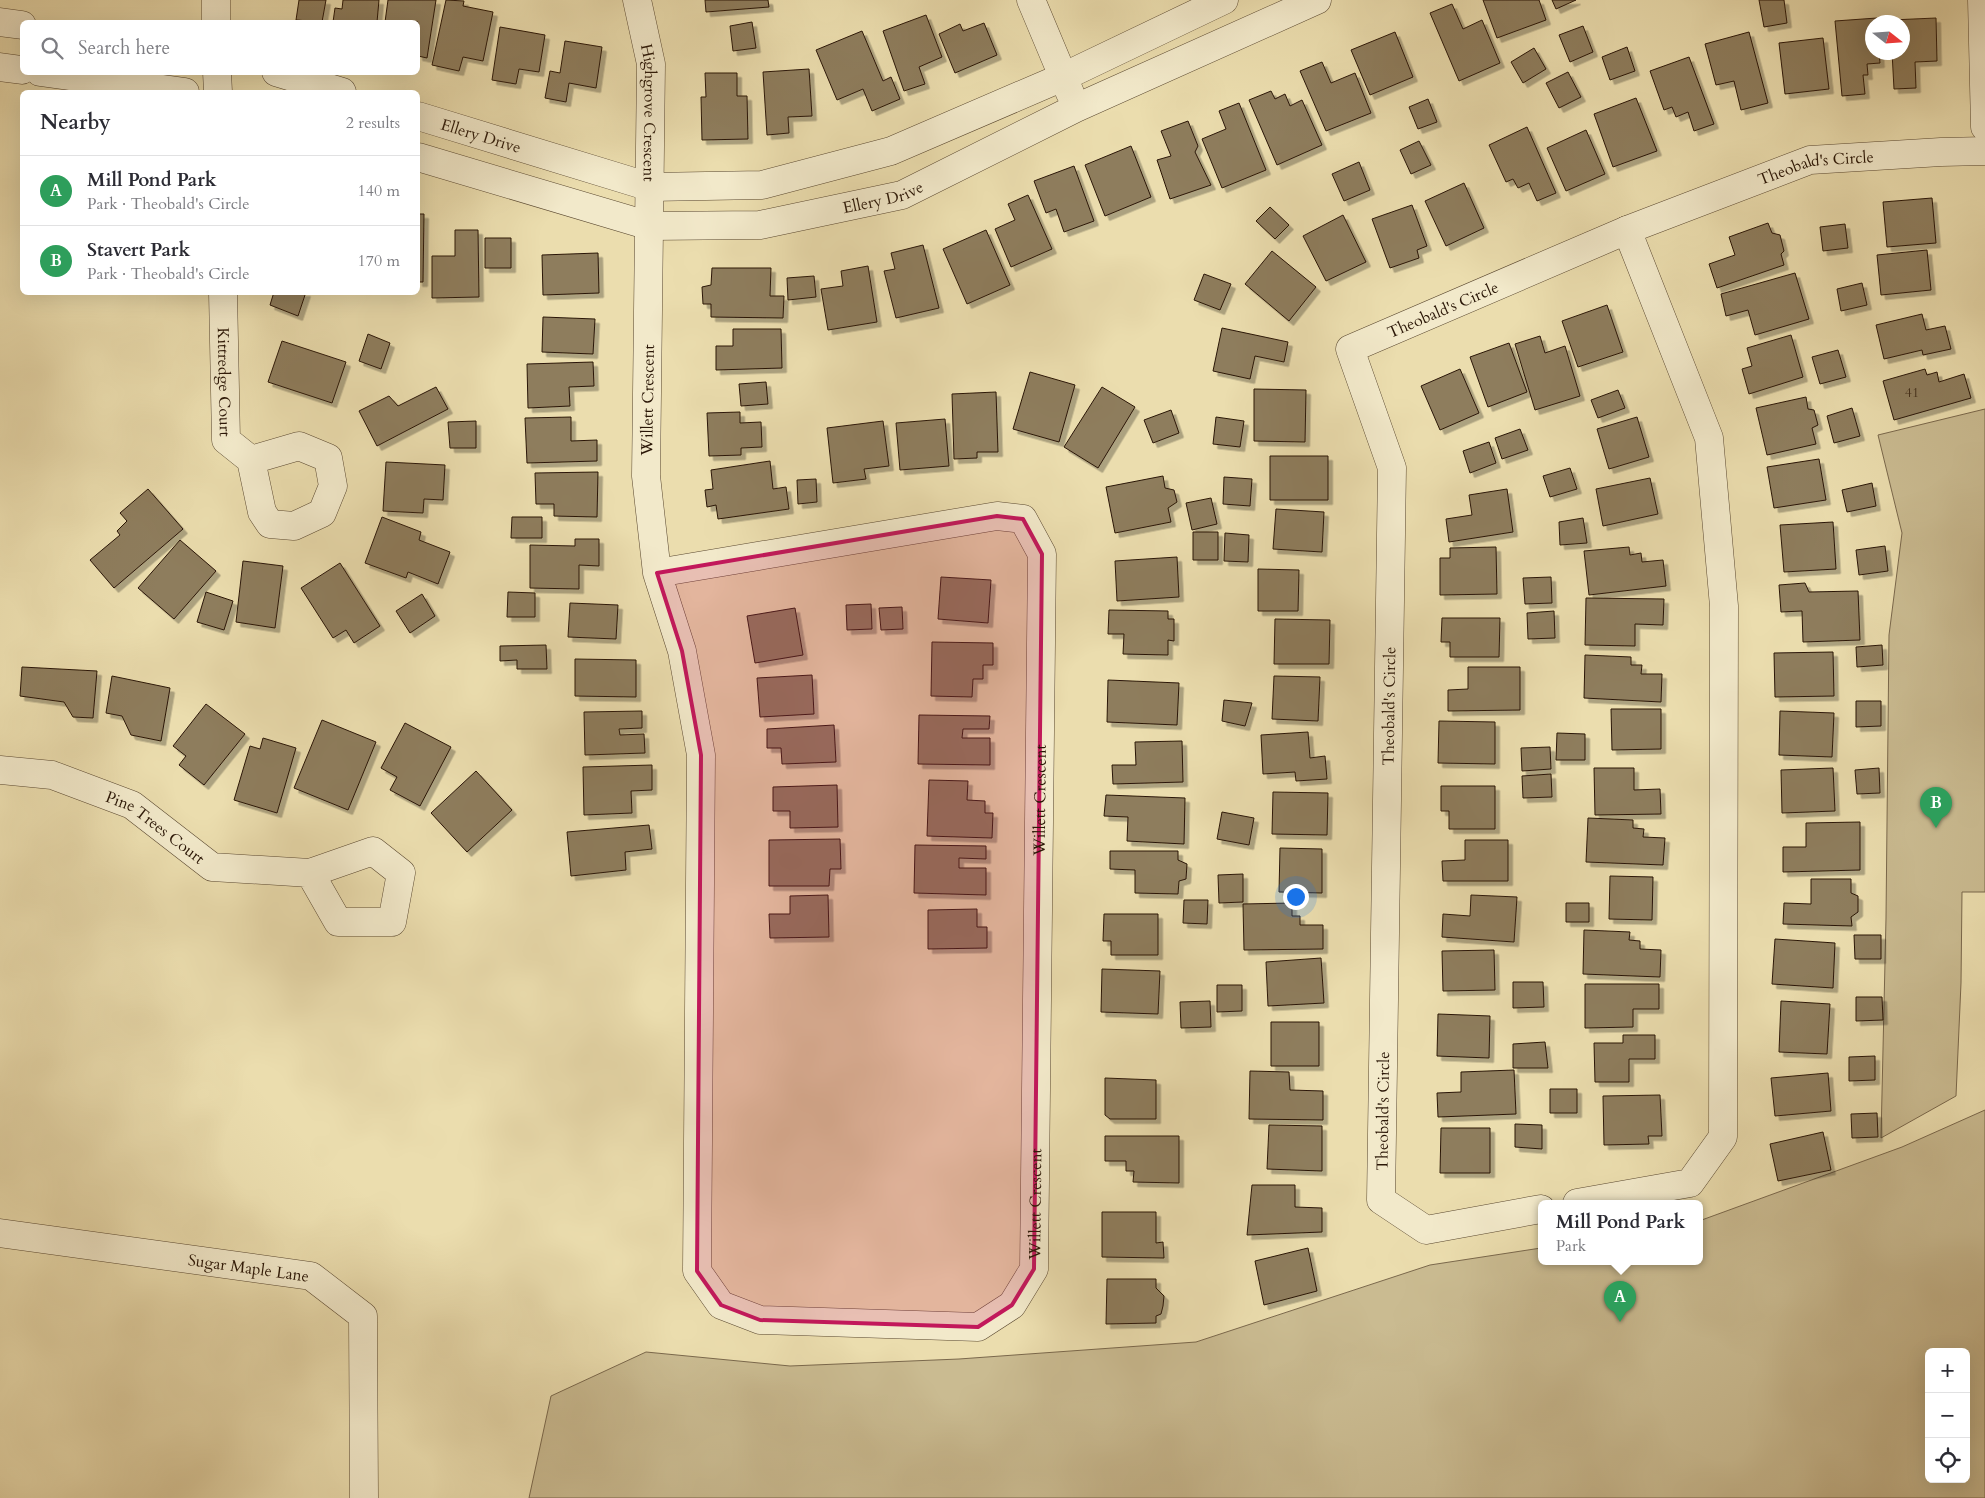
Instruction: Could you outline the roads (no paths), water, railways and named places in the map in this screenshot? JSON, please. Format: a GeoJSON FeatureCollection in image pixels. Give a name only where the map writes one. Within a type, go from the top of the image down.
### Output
{"type":"FeatureCollection","features":[{"type":"Feature","properties":{"kind":"street"},"geometry":{"type":"LineString","coordinates":[[216,0],[216,20]]}},
{"type":"Feature","properties":{"kind":"street","name":"Highgrove Crescent"},"geometry":{"type":"LineString","coordinates":[[637,0],[651,64],[650,226]]}},
{"type":"Feature","properties":{"kind":"street"},"geometry":{"type":"LineString","coordinates":[[1031,0],[1076,108]]}},
{"type":"Feature","properties":{"kind":"street","name":"Ellery Drive"},"geometry":{"type":"LineString","coordinates":[[420,117],[650,187],[762,185],[891,151],[1063,77],[1224,0]]}},
{"type":"Feature","properties":{"kind":"street","name":"Ellery Drive"},"geometry":{"type":"LineString","coordinates":[[420,157],[650,226],[760,225],[902,195],[1076,108],[1317,0]]}},
{"type":"Feature","properties":{"kind":"street"},"geometry":{"type":"LineString","coordinates":[[1982,0],[1985,128]]}},
{"type":"Feature","properties":{"kind":"street"},"geometry":{"type":"LineString","coordinates":[[0,22],[20,25]]}},
{"type":"Feature","properties":{"kind":"street"},"geometry":{"type":"LineString","coordinates":[[0,67],[20,70]]}},
{"type":"Feature","properties":{"kind":"street"},"geometry":{"type":"LineString","coordinates":[[62,75],[170,90]]}},
{"type":"Feature","properties":{"kind":"street"},"geometry":{"type":"LineString","coordinates":[[217,75],[218,90]]}},
{"type":"Feature","properties":{"kind":"street"},"geometry":{"type":"LineString","coordinates":[[286,75],[335,90]]}},
{"type":"Feature","properties":{"kind":"street","name":"Theobald's Circle"},"geometry":{"type":"LineString","coordinates":[[1538,1211],[1426,1230],[1381,1200],[1392,468],[1350,349],[1627,230],[1810,160],[1985,151]]}},
{"type":"Feature","properties":{"kind":"street","name":"Willett Crescent"},"geometry":{"type":"LineString","coordinates":[[650,226],[646,476],[657,573],[682,651],[701,755],[697,1271],[721,1305],[760,1320],[978,1327],[1012,1305],[1034,1268],[1042,554],[1023,519],[997,516],[657,573]]}},
{"type":"Feature","properties":{"kind":"street"},"geometry":{"type":"LineString","coordinates":[[1594,1200],[1690,1183],[1723,1137],[1724,606],[1709,438],[1627,230]]}},
{"type":"Feature","properties":{"kind":"street","name":"Kittredge Court"},"geometry":{"type":"LineString","coordinates":[[223,295],[226,440],[251,460]]}},
{"type":"Feature","properties":{"kind":"street","name":"Pine Trees Court"},"geometry":{"type":"LineString","coordinates":[[0,770],[52,775],[132,804],[212,867],[310,873]]}},
{"type":"Feature","properties":{"kind":"street","name":"Sugar Maple Lane"},"geometry":{"type":"LineString","coordinates":[[0,1233],[311,1276],[363,1316],[364,1498]]}},
{"type":"Feature","properties":{"kind":"place","name":"Stavert Park"},"geometry":{"type":"Point","coordinates":[1936,828]}},
{"type":"Feature","properties":{"kind":"place","name":"Mill Pond Park"},"geometry":{"type":"Point","coordinates":[1620,1322]}}]}
